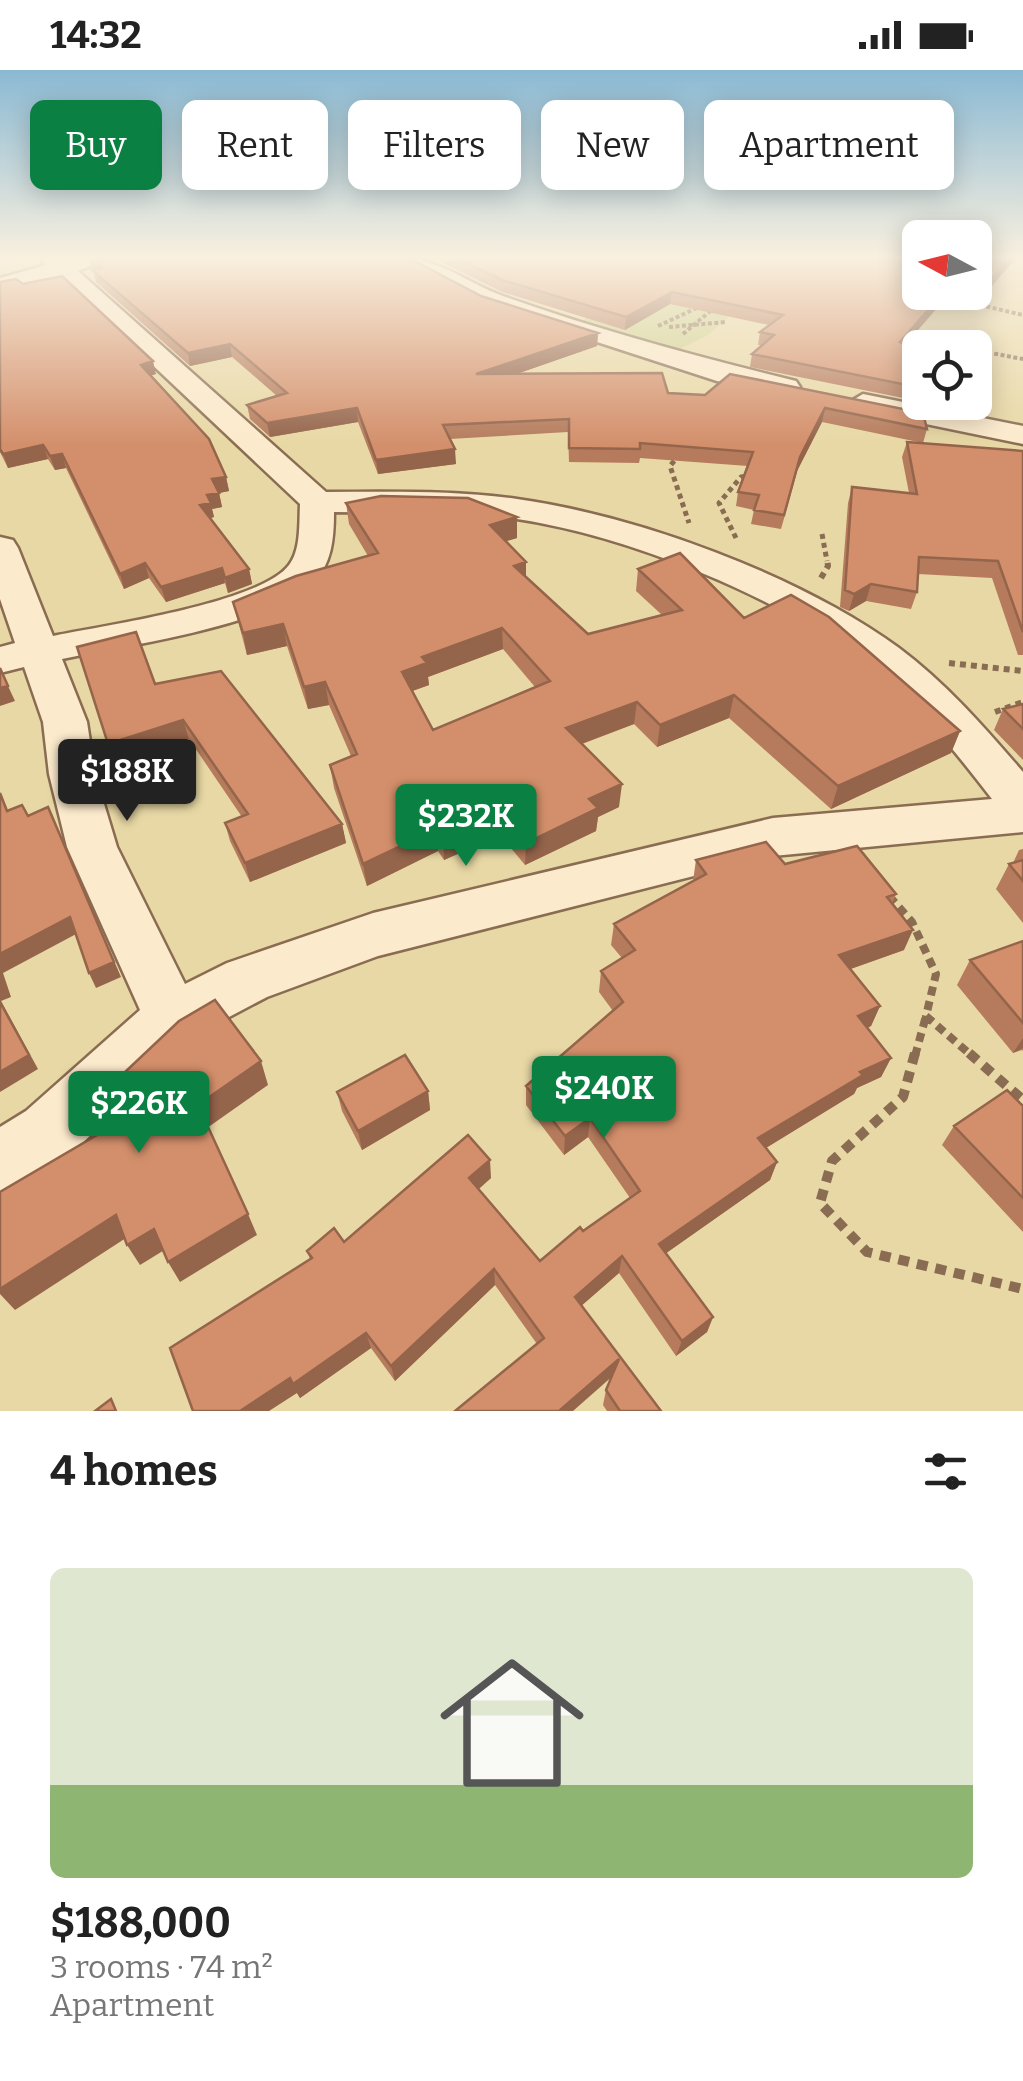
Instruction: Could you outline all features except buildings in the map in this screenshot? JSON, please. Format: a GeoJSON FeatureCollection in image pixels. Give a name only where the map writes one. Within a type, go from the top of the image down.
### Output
{"type":"FeatureCollection","features":[{"type":"Feature","properties":{"kind":"street"},"geometry":{"type":"LineString","coordinates":[[118,321],[317,502],[421,503],[544,514],[690,562],[800,606],[883,657],[929,696],[1023,804]]}},
{"type":"Feature","properties":{"kind":"street"},"geometry":{"type":"LineString","coordinates":[[574,321],[663,343],[727,375],[1023,435]]}},
{"type":"Feature","properties":{"kind":"street"},"geometry":{"type":"LineString","coordinates":[[20,654],[252,602],[300,577],[315,547],[317,502]]}},
{"type":"Feature","properties":{"kind":"street"},"geometry":{"type":"LineString","coordinates":[[0,548],[20,654],[65,722],[72,774],[92,847],[172,1018]]}},
{"type":"Feature","properties":{"kind":"street"},"geometry":{"type":"LineString","coordinates":[[0,1163],[48,1133],[172,1018],[247,980],[373,934],[773,837],[1023,814]]}},
{"type":"Feature","properties":{"kind":"path"},"geometry":{"type":"LineString","coordinates":[[662,321],[663,343]]}},
{"type":"Feature","properties":{"kind":"path"},"geometry":{"type":"LineString","coordinates":[[663,343],[688,321]]}},
{"type":"Feature","properties":{"kind":"path"},"geometry":{"type":"LineString","coordinates":[[663,343],[694,321]]}},
{"type":"Feature","properties":{"kind":"path"},"geometry":{"type":"LineString","coordinates":[[992,353],[1023,359]]}},
{"type":"Feature","properties":{"kind":"path"},"geometry":{"type":"LineString","coordinates":[[682,440],[680,456],[670,466],[690,523],[690,562]]}},
{"type":"Feature","properties":{"kind":"path"},"geometry":{"type":"LineString","coordinates":[[743,544],[730,533],[719,503],[741,477],[756,476]]}},
{"type":"Feature","properties":{"kind":"path"},"geometry":{"type":"LineString","coordinates":[[886,892],[912,922],[936,974],[903,1097],[832,1161],[820,1203],[867,1252],[1023,1290]]}},
{"type":"Feature","properties":{"kind":"path"},"geometry":{"type":"LineString","coordinates":[[926,1016],[1023,1100]]}},
{"type":"Feature","properties":{"kind":"shaded area"},"geometry":{"type":"Polygon","coordinates":[[[0,321],[1023,321],[1023,1411],[0,1411],[0,321]]]}},
{"type":"Feature","properties":{"kind":"green space"},"geometry":{"type":"Polygon","coordinates":[[[582,321],[724,321],[708,335],[674,352],[582,321]]]}}]}
